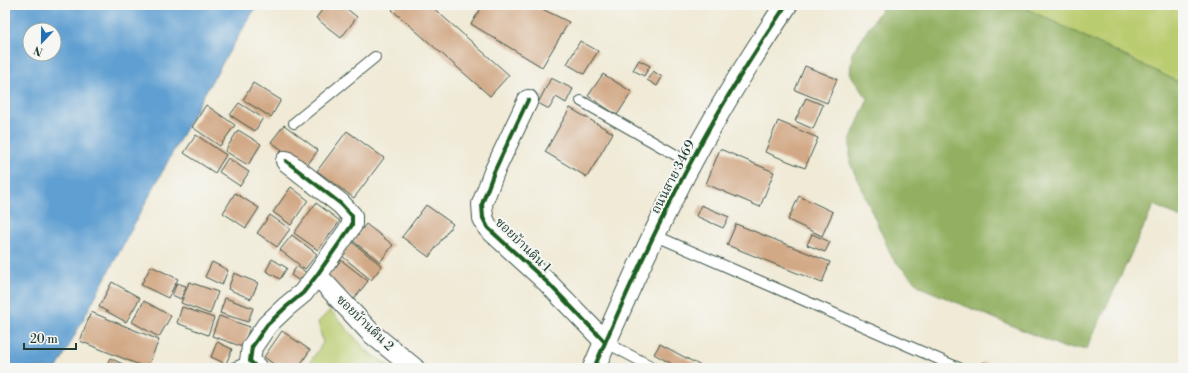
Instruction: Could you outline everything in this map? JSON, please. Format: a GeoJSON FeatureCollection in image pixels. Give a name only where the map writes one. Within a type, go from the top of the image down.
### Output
{"type":"FeatureCollection","features":[{"type":"Feature","properties":{"kind":"street","name":"ถนนสาย 3469"},"geometry":{"type":"LineString","coordinates":[[594,368],[654,235],[690,163],[717,114],[786,5]]}},
{"type":"Feature","properties":{"kind":"street","name":"ซอยบ้านดิน 1"},"geometry":{"type":"LineString","coordinates":[[528,100],[494,172],[482,204],[483,218],[488,228],[548,283],[605,342]]}},
{"type":"Feature","properties":{"kind":"street"},"geometry":{"type":"LineString","coordinates":[[247,366],[252,347],[268,325],[303,293],[352,224],[352,216],[341,204],[286,161]]}},
{"type":"Feature","properties":{"kind":"street","name":"ซอยบ้านดิน 2"},"geometry":{"type":"LineString","coordinates":[[317,275],[371,333],[414,368]]}},
{"type":"Feature","properties":{"kind":"lane"},"geometry":{"type":"LineString","coordinates":[[294,123],[375,57]]}},
{"type":"Feature","properties":{"kind":"lane"},"geometry":{"type":"LineString","coordinates":[[580,101],[690,163]]}},
{"type":"Feature","properties":{"kind":"lane"},"geometry":{"type":"LineString","coordinates":[[654,235],[958,368]]}},
{"type":"Feature","properties":{"kind":"lane"},"geometry":{"type":"LineString","coordinates":[[605,342],[654,368]]}},
{"type":"Feature","properties":{"kind":"green space"},"geometry":{"type":"Polygon","coordinates":[[[884,5],[1019,5],[1183,84],[1183,219],[1154,205],[1087,348],[1065,348],[920,287],[893,259],[850,163],[850,140],[868,99],[850,74],[852,53],[884,5]]]}},
{"type":"Feature","properties":{"kind":"green space"},"geometry":{"type":"Polygon","coordinates":[[[1019,5],[1183,5],[1183,84],[1019,5]]]}},
{"type":"Feature","properties":{"kind":"green space"},"geometry":{"type":"Polygon","coordinates":[[[330,310],[367,351],[392,368],[306,368],[323,343],[318,322],[330,310]]]}},
{"type":"Feature","properties":{"kind":"water"},"geometry":{"type":"Polygon","coordinates":[[[5,5],[257,5],[203,96],[57,368],[5,368],[5,5]]]}},
{"type":"Feature","properties":{"kind":"building"},"geometry":{"type":"Polygon","coordinates":[[[326,5],[342,5],[357,17],[341,38],[316,18],[326,5]]]}},
{"type":"Feature","properties":{"kind":"building"},"geometry":{"type":"Polygon","coordinates":[[[397,5],[430,5],[509,75],[490,96],[392,10],[397,5]]]}},
{"type":"Feature","properties":{"kind":"building"},"geometry":{"type":"Polygon","coordinates":[[[483,5],[534,5],[569,22],[542,67],[471,24],[483,5]]]}},
{"type":"Feature","properties":{"kind":"building"},"geometry":{"type":"Polygon","coordinates":[[[580,41],[598,51],[584,74],[567,64],[580,41]]]}},
{"type":"Feature","properties":{"kind":"building"},"geometry":{"type":"Polygon","coordinates":[[[639,60],[650,66],[644,76],[633,70],[639,60]]]}},
{"type":"Feature","properties":{"kind":"building"},"geometry":{"type":"Polygon","coordinates":[[[805,66],[837,79],[827,103],[795,90],[805,66]]]}},
{"type":"Feature","properties":{"kind":"building"},"geometry":{"type":"Polygon","coordinates":[[[653,71],[662,77],[657,86],[647,80],[653,71]]]}},
{"type":"Feature","properties":{"kind":"building"},"geometry":{"type":"Polygon","coordinates":[[[603,74],[632,92],[617,115],[588,96],[603,74]]]}},
{"type":"Feature","properties":{"kind":"building"},"geometry":{"type":"Polygon","coordinates":[[[551,78],[573,89],[566,103],[556,97],[549,109],[538,103],[551,78]]]}},
{"type":"Feature","properties":{"kind":"building"},"geometry":{"type":"Polygon","coordinates":[[[253,83],[281,100],[271,117],[243,100],[253,83]]]}},
{"type":"Feature","properties":{"kind":"building"},"geometry":{"type":"Polygon","coordinates":[[[806,98],[823,105],[813,129],[795,121],[806,98]]]}},
{"type":"Feature","properties":{"kind":"building"},"geometry":{"type":"Polygon","coordinates":[[[239,103],[263,118],[255,131],[230,115],[239,103]]]}},
{"type":"Feature","properties":{"kind":"building"},"geometry":{"type":"Polygon","coordinates":[[[206,105],[235,125],[220,146],[192,127],[206,105]]]}},
{"type":"Feature","properties":{"kind":"building"},"geometry":{"type":"Polygon","coordinates":[[[570,108],[613,133],[587,177],[545,152],[570,108]]]}},
{"type":"Feature","properties":{"kind":"building"},"geometry":{"type":"Polygon","coordinates":[[[778,121],[818,138],[805,168],[765,152],[778,121]]]}},
{"type":"Feature","properties":{"kind":"building"},"geometry":{"type":"Polygon","coordinates":[[[284,125],[318,150],[306,167],[271,142],[284,125]]]}},
{"type":"Feature","properties":{"kind":"building"},"geometry":{"type":"Polygon","coordinates":[[[238,130],[261,144],[248,165],[225,151],[238,130]]]}},
{"type":"Feature","properties":{"kind":"building"},"geometry":{"type":"Polygon","coordinates":[[[347,131],[384,158],[354,198],[317,171],[347,131]]]}},
{"type":"Feature","properties":{"kind":"building"},"geometry":{"type":"Polygon","coordinates":[[[196,135],[226,155],[215,173],[184,153],[196,135]]]}},
{"type":"Feature","properties":{"kind":"building"},"geometry":{"type":"Polygon","coordinates":[[[720,149],[774,172],[760,207],[706,184],[720,149]]]}},
{"type":"Feature","properties":{"kind":"building"},"geometry":{"type":"Polygon","coordinates":[[[228,158],[249,172],[240,186],[219,172],[228,158]]]}},
{"type":"Feature","properties":{"kind":"building"},"geometry":{"type":"Polygon","coordinates":[[[291,187],[308,200],[291,225],[273,212],[291,187]]]}},
{"type":"Feature","properties":{"kind":"building"},"geometry":{"type":"Polygon","coordinates":[[[235,193],[259,208],[246,228],[223,213],[235,193]]]}},
{"type":"Feature","properties":{"kind":"building"},"geometry":{"type":"Polygon","coordinates":[[[799,196],[833,212],[822,236],[788,220],[799,196]]]}},
{"type":"Feature","properties":{"kind":"building"},"geometry":{"type":"Polygon","coordinates":[[[316,203],[340,221],[318,250],[294,233],[316,203]]]}},
{"type":"Feature","properties":{"kind":"building"},"geometry":{"type":"Polygon","coordinates":[[[426,205],[453,224],[429,257],[402,237],[426,205]]]}},
{"type":"Feature","properties":{"kind":"building"},"geometry":{"type":"Polygon","coordinates":[[[701,205],[729,217],[723,228],[696,216],[701,205]]]}},
{"type":"Feature","properties":{"kind":"building"},"geometry":{"type":"Polygon","coordinates":[[[270,215],[290,229],[277,247],[257,233],[270,215]]]}},
{"type":"Feature","properties":{"kind":"building"},"geometry":{"type":"Polygon","coordinates":[[[366,224],[393,245],[380,262],[353,241],[366,224]]]}},
{"type":"Feature","properties":{"kind":"building"},"geometry":{"type":"Polygon","coordinates":[[[736,224],[830,262],[822,283],[727,245],[736,224]]]}},
{"type":"Feature","properties":{"kind":"building"},"geometry":{"type":"Polygon","coordinates":[[[812,234],[830,242],[825,252],[807,245],[812,234]]]}},
{"type":"Feature","properties":{"kind":"building"},"geometry":{"type":"Polygon","coordinates":[[[292,235],[317,254],[305,269],[280,250],[292,235]]]}},
{"type":"Feature","properties":{"kind":"building"},"geometry":{"type":"Polygon","coordinates":[[[352,242],[382,266],[371,280],[341,255],[352,242]]]}},
{"type":"Feature","properties":{"kind":"building"},"geometry":{"type":"Polygon","coordinates":[[[272,259],[287,268],[280,279],[266,271],[272,259]]]}},
{"type":"Feature","properties":{"kind":"building"},"geometry":{"type":"Polygon","coordinates":[[[341,260],[368,281],[354,299],[327,278],[341,260]]]}},
{"type":"Feature","properties":{"kind":"building"},"geometry":{"type":"Polygon","coordinates":[[[212,262],[228,270],[222,285],[205,277],[212,262]]]}},
{"type":"Feature","properties":{"kind":"building"},"geometry":{"type":"Polygon","coordinates":[[[151,266],[178,279],[168,298],[141,285],[151,266]]]}},
{"type":"Feature","properties":{"kind":"building"},"geometry":{"type":"Polygon","coordinates":[[[297,266],[307,273],[301,282],[291,275],[297,266]]]}},
{"type":"Feature","properties":{"kind":"building"},"geometry":{"type":"Polygon","coordinates":[[[234,273],[258,283],[251,299],[228,289],[234,273]]]}},
{"type":"Feature","properties":{"kind":"building"},"geometry":{"type":"Polygon","coordinates":[[[112,282],[140,298],[126,322],[99,307],[112,282]]]}},
{"type":"Feature","properties":{"kind":"building"},"geometry":{"type":"Polygon","coordinates":[[[189,282],[218,292],[210,314],[181,303],[189,282]]]}},
{"type":"Feature","properties":{"kind":"building"},"geometry":{"type":"Polygon","coordinates":[[[177,283],[186,286],[181,299],[172,295],[177,283]]]}},
{"type":"Feature","properties":{"kind":"building"},"geometry":{"type":"Polygon","coordinates":[[[225,298],[253,308],[248,322],[220,313],[225,298]]]}},
{"type":"Feature","properties":{"kind":"building"},"geometry":{"type":"Polygon","coordinates":[[[144,301],[171,316],[159,337],[132,322],[144,301]]]}},
{"type":"Feature","properties":{"kind":"building"},"geometry":{"type":"Polygon","coordinates":[[[182,307],[214,318],[208,335],[177,323],[182,307]]]}},
{"type":"Feature","properties":{"kind":"building"},"geometry":{"type":"Polygon","coordinates":[[[91,312],[159,340],[147,368],[80,341],[91,312]]]}},
{"type":"Feature","properties":{"kind":"building"},"geometry":{"type":"Polygon","coordinates":[[[219,316],[250,327],[243,347],[212,336],[219,316]]]}},
{"type":"Feature","properties":{"kind":"building"},"geometry":{"type":"Polygon","coordinates":[[[282,331],[310,350],[298,368],[279,368],[264,357],[282,331]]]}},
{"type":"Feature","properties":{"kind":"building"},"geometry":{"type":"Polygon","coordinates":[[[217,342],[232,349],[226,364],[211,357],[217,342]]]}},
{"type":"Feature","properties":{"kind":"building"},"geometry":{"type":"Polygon","coordinates":[[[660,344],[701,366],[700,368],[679,368],[654,354],[660,344]]]}},
{"type":"Feature","properties":{"kind":"building"},"geometry":{"type":"Polygon","coordinates":[[[110,358],[131,368],[105,368],[110,358]]]}},
{"type":"Feature","properties":{"kind":"building"},"geometry":{"type":"Polygon","coordinates":[[[983,362],[996,368],[981,368],[983,362]]]}},
{"type":"Feature","properties":{"kind":"cycle path"},"geometry":{"type":"LineString","coordinates":[[594,368],[622,304],[683,177],[733,87],[786,5]]}},
{"type":"Feature","properties":{"kind":"cycle path"},"geometry":{"type":"LineString","coordinates":[[528,100],[494,172],[482,204],[483,218],[488,228],[548,283],[605,342]]}},
{"type":"Feature","properties":{"kind":"cycle path"},"geometry":{"type":"LineString","coordinates":[[257,368],[250,361],[252,347],[267,325],[303,293],[352,225],[352,216],[341,204],[286,161]]}}]}
